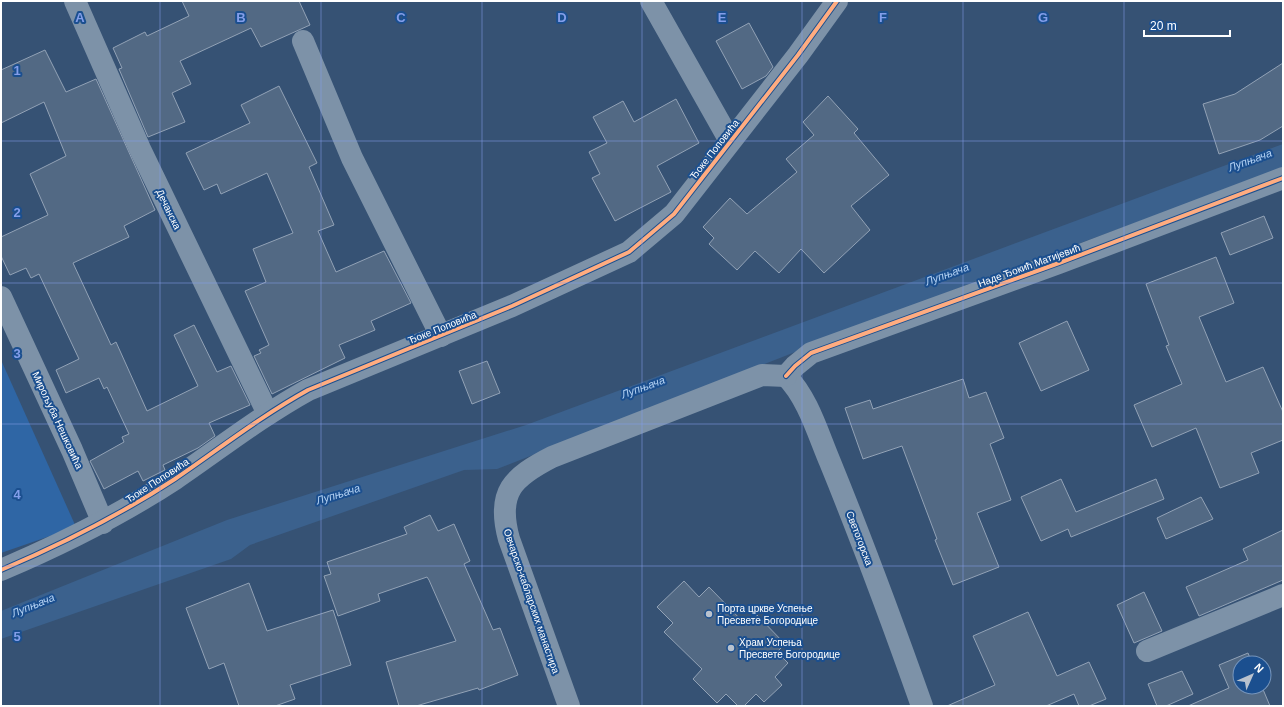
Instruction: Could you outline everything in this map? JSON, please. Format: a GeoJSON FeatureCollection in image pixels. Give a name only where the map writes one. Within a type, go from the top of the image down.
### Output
{"type":"FeatureCollection","features":[{"type":"Feature","properties":{"kind":"street","name":"Дечанска"},"geometry":{"type":"LineString","coordinates":[[75,1],[140,148],[268,414]]}},
{"type":"Feature","properties":{"kind":"street"},"geometry":{"type":"LineString","coordinates":[[651,1],[730,141]]}},
{"type":"Feature","properties":{"kind":"street","name":"Ђоке Поповића"},"geometry":{"type":"LineString","coordinates":[[1,570],[104,523],[175,479],[268,414],[308,390],[512,306],[629,252],[674,214],[798,55],[837,1]]}},
{"type":"Feature","properties":{"kind":"street"},"geometry":{"type":"LineString","coordinates":[[303,41],[352,158],[441,336]]}},
{"type":"Feature","properties":{"kind":"street","name":"Наде Ђокић Матијевић"},"geometry":{"type":"LineString","coordinates":[[786,376],[795,366],[811,354],[1059,263],[1283,178]]}},
{"type":"Feature","properties":{"kind":"street","name":"Мирољуба Нешковића"},"geometry":{"type":"LineString","coordinates":[[1,297],[69,443],[104,523]]}},
{"type":"Feature","properties":{"kind":"street","name":"Овчарско-кабларских манастира"},"geometry":{"type":"LineString","coordinates":[[569,706],[504,523],[504,506],[507,494],[524,473],[552,457],[762,375],[786,376]]}},
{"type":"Feature","properties":{"kind":"street","name":"Светогорска"},"geometry":{"type":"LineString","coordinates":[[786,376],[793,384],[809,413],[845,500],[922,706]]}},
{"type":"Feature","properties":{"kind":"street"},"geometry":{"type":"LineString","coordinates":[[1146,651],[1283,595]]}},
{"type":"Feature","properties":{"kind":"shaded area"},"geometry":{"type":"Polygon","coordinates":[[[1,360],[76,527],[1,553],[1,360]]]}},
{"type":"Feature","properties":{"kind":"water","name":"Лупњача"},"geometry":{"type":"Polygon","coordinates":[[[1283,144],[1283,169],[979,280],[497,469],[464,470],[250,545],[231,559],[1,639],[1,611],[227,520],[526,425],[1283,144]]]}},
{"type":"Feature","properties":{"kind":"building"},"geometry":{"type":"Polygon","coordinates":[[[182,1],[299,1],[310,25],[261,47],[251,28],[180,61],[191,84],[172,93],[185,122],[148,137],[119,69],[122,68],[113,48],[145,32],[147,36],[189,16],[182,1]]]}},
{"type":"Feature","properties":{"kind":"building"},"geometry":{"type":"Polygon","coordinates":[[[749,23],[773,67],[766,76],[742,89],[716,41],[749,23]]]}},
{"type":"Feature","properties":{"kind":"building"},"geometry":{"type":"Polygon","coordinates":[[[45,50],[66,92],[96,79],[155,210],[124,226],[129,237],[73,263],[111,345],[116,342],[147,411],[198,386],[174,335],[194,325],[217,372],[231,366],[250,405],[209,423],[215,436],[198,448],[163,465],[165,470],[143,481],[138,471],[104,489],[90,461],[124,442],[122,437],[129,434],[107,387],[104,389],[99,378],[66,393],[56,370],[79,359],[39,274],[31,278],[26,268],[10,275],[1,256],[1,237],[48,215],[30,174],[66,156],[44,102],[1,123],[1,70],[45,50]]]}},
{"type":"Feature","properties":{"kind":"building"},"geometry":{"type":"Polygon","coordinates":[[[1283,63],[1283,126],[1260,140],[1219,154],[1203,104],[1235,94],[1283,63]]]}},
{"type":"Feature","properties":{"kind":"building"},"geometry":{"type":"Polygon","coordinates":[[[279,86],[317,163],[309,167],[334,225],[318,231],[336,272],[384,251],[411,303],[371,321],[375,330],[339,345],[345,358],[272,394],[254,356],[261,353],[259,350],[269,345],[245,291],[266,282],[253,249],[293,233],[267,173],[221,194],[217,184],[204,190],[186,153],[250,123],[241,105],[279,86]]]}},
{"type":"Feature","properties":{"kind":"building"},"geometry":{"type":"Polygon","coordinates":[[[828,96],[858,129],[854,133],[889,175],[851,206],[870,230],[824,273],[801,249],[779,273],[755,251],[737,270],[709,244],[714,238],[703,227],[730,198],[747,214],[797,172],[786,159],[814,135],[803,122],[828,96]]]}},
{"type":"Feature","properties":{"kind":"building"},"geometry":{"type":"Polygon","coordinates":[[[676,99],[699,143],[657,166],[671,192],[615,221],[592,178],[600,174],[589,152],[607,143],[593,117],[623,101],[634,122],[676,99]]]}},
{"type":"Feature","properties":{"kind":"building"},"geometry":{"type":"Polygon","coordinates":[[[1264,216],[1273,238],[1230,255],[1221,233],[1264,216]]]}},
{"type":"Feature","properties":{"kind":"building"},"geometry":{"type":"Polygon","coordinates":[[[1216,257],[1234,303],[1199,317],[1226,382],[1263,367],[1283,412],[1283,440],[1251,453],[1259,473],[1220,488],[1196,428],[1152,447],[1134,405],[1182,384],[1166,346],[1169,345],[1146,284],[1216,257]]]}},
{"type":"Feature","properties":{"kind":"building"},"geometry":{"type":"Polygon","coordinates":[[[1067,321],[1089,370],[1041,391],[1019,343],[1067,321]]]}},
{"type":"Feature","properties":{"kind":"building"},"geometry":{"type":"Polygon","coordinates":[[[487,361],[500,393],[472,404],[459,371],[487,361]]]}},
{"type":"Feature","properties":{"kind":"building"},"geometry":{"type":"Polygon","coordinates":[[[963,379],[969,398],[986,392],[1004,438],[990,444],[1011,500],[977,513],[999,567],[953,585],[935,540],[937,539],[902,446],[863,459],[845,408],[870,400],[873,409],[963,379]]]}},
{"type":"Feature","properties":{"kind":"building"},"geometry":{"type":"Polygon","coordinates":[[[1061,479],[1076,512],[1156,479],[1164,499],[1071,537],[1068,529],[1041,541],[1021,497],[1061,479]]]}},
{"type":"Feature","properties":{"kind":"building"},"geometry":{"type":"Polygon","coordinates":[[[1201,497],[1213,519],[1166,539],[1157,518],[1201,497]]]}},
{"type":"Feature","properties":{"kind":"building"},"geometry":{"type":"Polygon","coordinates":[[[430,515],[438,531],[454,524],[470,561],[464,564],[493,630],[500,628],[518,675],[479,690],[478,688],[416,706],[399,706],[386,662],[456,641],[429,580],[427,577],[378,594],[380,601],[338,616],[324,576],[331,574],[327,562],[407,534],[404,527],[430,515]]]}},
{"type":"Feature","properties":{"kind":"building"},"geometry":{"type":"Polygon","coordinates":[[[1283,530],[1283,580],[1199,616],[1186,587],[1248,560],[1243,549],[1283,530]]]}},
{"type":"Feature","properties":{"kind":"building","name":"Храм Успења Пресвете Богородице"},"geometry":{"type":"Polygon","coordinates":[[[684,581],[699,597],[709,587],[747,626],[757,615],[785,644],[777,652],[788,663],[775,677],[782,685],[764,702],[756,694],[744,706],[738,706],[726,694],[717,703],[693,679],[702,669],[664,632],[673,623],[657,607],[684,581]]]}},
{"type":"Feature","properties":{"kind":"building"},"geometry":{"type":"Polygon","coordinates":[[[249,583],[267,631],[333,610],[351,665],[290,685],[295,699],[275,706],[239,706],[224,663],[209,669],[186,608],[249,583]]]}},
{"type":"Feature","properties":{"kind":"building"},"geometry":{"type":"Polygon","coordinates":[[[1144,592],[1162,631],[1134,643],[1117,605],[1144,592]]]}},
{"type":"Feature","properties":{"kind":"building"},"geometry":{"type":"Polygon","coordinates":[[[1028,612],[1057,676],[1089,662],[1106,699],[1089,706],[1079,706],[1074,694],[1046,706],[947,706],[995,685],[973,636],[1028,612]]]}},
{"type":"Feature","properties":{"kind":"building"},"geometry":{"type":"Polygon","coordinates":[[[1232,660],[1232,695],[1265,695],[1270,706],[1188,706],[1229,688],[1219,665],[1232,660]]]}},
{"type":"Feature","properties":{"kind":"building"},"geometry":{"type":"Polygon","coordinates":[[[1182,671],[1193,694],[1166,706],[1157,706],[1148,684],[1182,671]]]}},
{"type":"Feature","properties":{"kind":"cycle path"},"geometry":{"type":"LineString","coordinates":[[1,570],[46,550],[133,505],[175,479],[240,433],[308,390],[512,306],[629,252],[674,214],[798,55],[837,1]]}},
{"type":"Feature","properties":{"kind":"cycle path"},"geometry":{"type":"LineString","coordinates":[[786,376],[795,366],[811,353],[1059,263],[1283,178]]}},
{"type":"Feature","properties":{"kind":"place","name":"Порта цркве Успење Пресвете Богородице"},"geometry":{"type":"Point","coordinates":[709,614]}},
{"type":"Feature","properties":{"kind":"place","name":"Храм Успења Пресвете Богородице"},"geometry":{"type":"Point","coordinates":[731,648]}}]}
